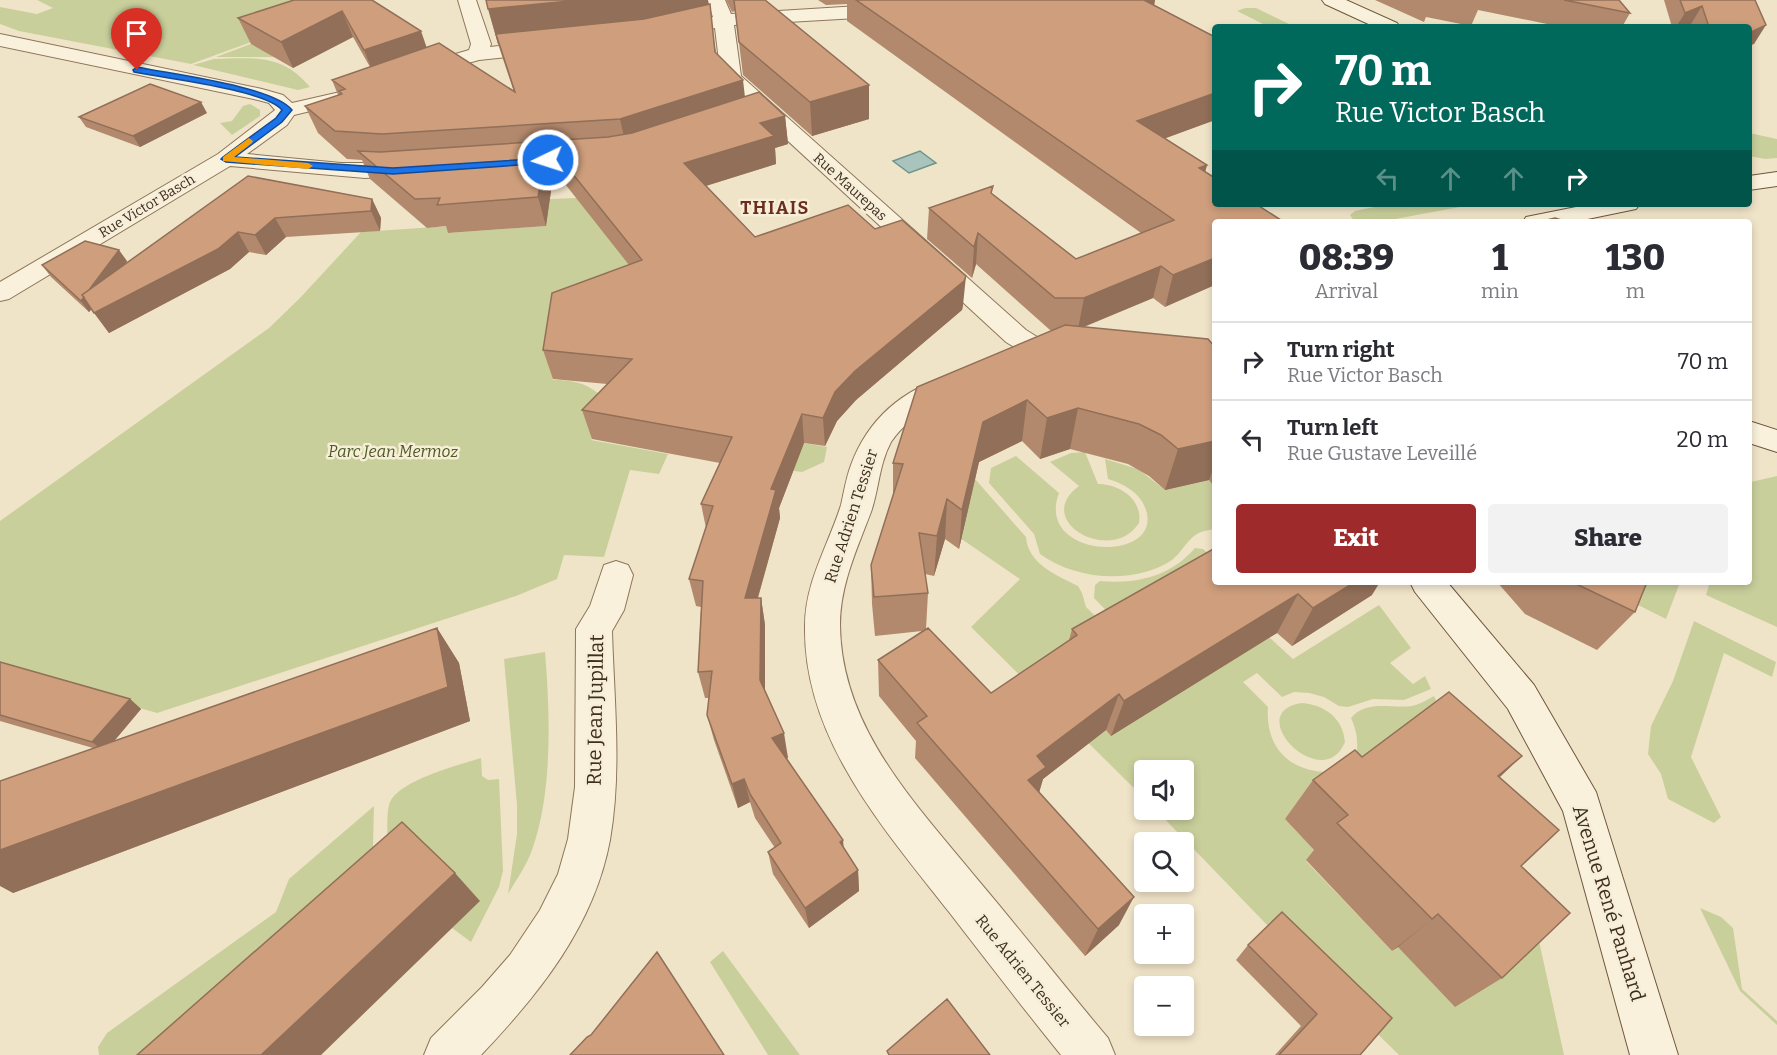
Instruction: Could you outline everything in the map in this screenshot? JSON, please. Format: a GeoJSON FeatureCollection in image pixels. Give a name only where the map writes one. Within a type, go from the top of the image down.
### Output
{"type":"FeatureCollection","features":[{"type":"Feature","properties":{"kind":"street"},"geometry":{"type":"LineString","coordinates":[[467,0],[481,44],[477,54]]}},
{"type":"Feature","properties":{"kind":"street"},"geometry":{"type":"LineString","coordinates":[[1331,0],[1383,24]]}},
{"type":"Feature","properties":{"kind":"street"},"geometry":{"type":"LineString","coordinates":[[648,36],[720,10],[913,9]]}},
{"type":"Feature","properties":{"kind":"street","name":"Rue Maurepas"},"geometry":{"type":"LineString","coordinates":[[720,10],[731,78],[755,112],[1016,336],[1047,344]]}},
{"type":"Feature","properties":{"kind":"street"},"geometry":{"type":"LineString","coordinates":[[0,40],[262,95],[276,99],[287,110],[333,102],[364,91]]}},
{"type":"Feature","properties":{"kind":"street"},"geometry":{"type":"LineString","coordinates":[[395,79],[447,61],[477,54],[568,44]]}},
{"type":"Feature","properties":{"kind":"street","name":"Rue Victor Basch"},"geometry":{"type":"LineString","coordinates":[[0,293],[226,159],[279,120],[287,110]]}},
{"type":"Feature","properties":{"kind":"street"},"geometry":{"type":"LineString","coordinates":[[226,159],[393,171],[428,169]]}},
{"type":"Feature","properties":{"kind":"street"},"geometry":{"type":"LineString","coordinates":[[1752,183],[1777,179]]}},
{"type":"Feature","properties":{"kind":"street"},"geometry":{"type":"LineString","coordinates":[[1550,219],[1612,207]]}},
{"type":"Feature","properties":{"kind":"street","name":"Rue Adrien Tessier"},"geometry":{"type":"LineString","coordinates":[[1047,344],[989,366],[903,408],[890,420],[875,443],[859,488],[856,507],[842,538],[826,593],[823,639],[827,672],[834,699],[846,731],[880,793],[1091,1055]]}},
{"type":"Feature","properties":{"kind":"street"},"geometry":{"type":"LineString","coordinates":[[1752,433],[1777,441]]}},
{"type":"Feature","properties":{"kind":"street","name":"Rue Jean Jupillat"},"geometry":{"type":"LineString","coordinates":[[448,1055],[526,971],[566,906],[579,870],[588,841],[597,773],[594,629],[606,610],[616,575]]}},
{"type":"Feature","properties":{"kind":"street","name":"Avenue René Panhard"},"geometry":{"type":"LineString","coordinates":[[1428,585],[1521,697],[1582,806],[1653,1055]]}},
{"type":"Feature","properties":{"kind":"green space"},"geometry":{"type":"Polygon","coordinates":[[[37,0],[319,0],[290,28],[191,64],[19,31],[0,24],[0,7],[37,14],[53,8],[37,0]]]}},
{"type":"Feature","properties":{"kind":"green space"},"geometry":{"type":"Polygon","coordinates":[[[1256,8],[1289,24],[1263,24],[1237,11],[1256,8]]]}},
{"type":"Feature","properties":{"kind":"green space"},"geometry":{"type":"Polygon","coordinates":[[[256,42],[278,57],[216,57],[256,42]]]}},
{"type":"Feature","properties":{"kind":"green space"},"geometry":{"type":"Polygon","coordinates":[[[254,58],[277,63],[289,68],[310,87],[298,90],[193,65],[214,59],[254,58]]]}},
{"type":"Feature","properties":{"kind":"green space"},"geometry":{"type":"Polygon","coordinates":[[[250,104],[260,110],[260,116],[232,135],[220,123],[232,121],[243,106],[250,104]]]}},
{"type":"Feature","properties":{"kind":"green space"},"geometry":{"type":"Polygon","coordinates":[[[1752,134],[1777,139],[1777,158],[1752,157],[1752,134]]]}},
{"type":"Feature","properties":{"kind":"green space","name":"Parc Jean Mermoz"},"geometry":{"type":"Polygon","coordinates":[[[579,170],[648,289],[561,322],[553,380],[577,383],[599,394],[598,432],[591,440],[668,454],[659,474],[630,470],[604,557],[564,555],[557,579],[516,596],[157,713],[0,668],[0,521],[269,328],[361,232],[450,226],[449,233],[546,226],[550,199],[576,198],[579,170]]]}},
{"type":"Feature","properties":{"kind":"green space"},"geometry":{"type":"Polygon","coordinates":[[[1374,207],[1460,207],[1395,219],[1353,219],[1350,215],[1355,211],[1374,207]]]}},
{"type":"Feature","properties":{"kind":"green space"},"geometry":{"type":"Polygon","coordinates":[[[766,437],[827,447],[824,462],[802,472],[771,468],[766,437]]]}},
{"type":"Feature","properties":{"kind":"green space"},"geometry":{"type":"Polygon","coordinates":[[[1085,452],[1098,484],[1114,487],[1128,494],[1137,507],[1139,523],[1127,535],[1111,540],[1095,539],[1081,534],[1070,524],[1064,513],[1067,499],[1079,486],[1050,462],[1071,453],[1085,452]]]}},
{"type":"Feature","properties":{"kind":"green space"},"geometry":{"type":"Polygon","coordinates":[[[1016,456],[1059,493],[1056,515],[1064,531],[1080,542],[1100,546],[1119,546],[1136,539],[1146,527],[1144,504],[1131,490],[1108,479],[1105,459],[1138,469],[1165,490],[1209,480],[1212,484],[1212,530],[1197,534],[1172,560],[1157,568],[1123,576],[1087,574],[1054,563],[1040,554],[1034,534],[989,483],[991,468],[1016,456]]]}},
{"type":"Feature","properties":{"kind":"green space"},"geometry":{"type":"Polygon","coordinates":[[[1777,476],[1777,627],[1706,595],[1709,585],[1752,585],[1752,482],[1777,476]]]}},
{"type":"Feature","properties":{"kind":"green space"},"geometry":{"type":"Polygon","coordinates":[[[975,479],[1026,537],[1032,554],[1044,568],[1078,586],[1086,607],[1115,635],[1119,731],[1269,637],[1293,659],[1379,605],[1411,648],[1390,663],[1413,684],[1425,676],[1431,689],[1404,700],[1373,699],[1348,707],[1339,706],[1324,697],[1309,693],[1294,692],[1282,697],[1257,673],[1243,682],[1268,707],[1271,735],[1283,755],[1304,768],[1332,772],[1285,819],[1316,852],[1306,861],[1392,951],[1398,947],[1355,778],[1357,741],[1351,718],[1364,709],[1380,706],[1412,706],[1434,696],[1532,909],[1564,1055],[1399,1055],[1194,849],[1194,832],[1177,832],[1166,820],[1194,820],[1194,760],[1134,760],[1134,788],[971,627],[1020,579],[963,540],[922,532],[975,479]]]}},
{"type":"Feature","properties":{"kind":"green space"},"geometry":{"type":"Polygon","coordinates":[[[1195,548],[1203,549],[1212,557],[1212,562],[1125,630],[1094,598],[1095,585],[1100,581],[1140,580],[1164,572],[1195,548]]]}},
{"type":"Feature","properties":{"kind":"green space"},"geometry":{"type":"Polygon","coordinates":[[[1619,585],[1679,585],[1666,619],[1620,596],[1619,585]]]}},
{"type":"Feature","properties":{"kind":"green space"},"geometry":{"type":"Polygon","coordinates":[[[1694,621],[1776,662],[1772,677],[1724,653],[1691,757],[1721,817],[1714,823],[1668,799],[1661,774],[1648,754],[1651,726],[1673,681],[1694,621]]]}},
{"type":"Feature","properties":{"kind":"green space"},"geometry":{"type":"Polygon","coordinates":[[[545,652],[549,726],[544,803],[530,856],[508,894],[517,834],[517,805],[504,659],[545,652]]]}},
{"type":"Feature","properties":{"kind":"green space"},"geometry":{"type":"Polygon","coordinates":[[[1302,703],[1325,710],[1341,726],[1345,742],[1334,756],[1320,760],[1305,756],[1292,746],[1283,734],[1279,720],[1285,709],[1302,703]]]}},
{"type":"Feature","properties":{"kind":"green space"},"geometry":{"type":"Polygon","coordinates":[[[481,758],[482,776],[488,780],[499,779],[503,871],[499,887],[471,942],[452,928],[479,901],[387,844],[388,816],[390,802],[405,787],[431,774],[481,758]]]}},
{"type":"Feature","properties":{"kind":"green space"},"geometry":{"type":"Polygon","coordinates":[[[374,806],[373,847],[369,869],[206,1055],[99,1055],[98,1047],[107,1033],[276,912],[289,879],[374,806]]]}},
{"type":"Feature","properties":{"kind":"green space"},"geometry":{"type":"Polygon","coordinates":[[[1700,908],[1721,917],[1733,928],[1742,989],[1777,1021],[1777,1025],[1740,991],[1700,908]]]}},
{"type":"Feature","properties":{"kind":"green space"},"geometry":{"type":"Polygon","coordinates":[[[723,951],[800,1055],[768,1055],[710,962],[723,951]]]}},
{"type":"Feature","properties":{"kind":"water"},"geometry":{"type":"Polygon","coordinates":[[[920,151],[936,163],[909,173],[893,161],[920,151]]]}},
{"type":"Feature","properties":{"kind":"building"},"geometry":{"type":"Polygon","coordinates":[[[294,0],[372,0],[421,31],[364,50],[342,11],[281,42],[238,18],[294,0]]]}},
{"type":"Feature","properties":{"kind":"building"},"geometry":{"type":"Polygon","coordinates":[[[486,0],[580,0],[488,9],[486,0]]]}},
{"type":"Feature","properties":{"kind":"building"},"geometry":{"type":"Polygon","coordinates":[[[734,0],[765,0],[869,85],[810,102],[739,42],[734,0]]]}},
{"type":"Feature","properties":{"kind":"building"},"geometry":{"type":"Polygon","coordinates":[[[856,0],[1144,0],[1212,35],[1212,94],[1137,121],[1207,165],[1199,168],[1212,176],[1212,207],[1261,207],[1279,219],[1212,219],[1212,259],[1173,275],[1161,266],[1084,298],[1055,298],[978,233],[974,247],[929,208],[993,186],[991,193],[1076,259],[1174,220],[856,0]]]}},
{"type":"Feature","properties":{"kind":"building"},"geometry":{"type":"Polygon","coordinates":[[[1564,0],[1619,0],[1630,13],[1564,0]]]}},
{"type":"Feature","properties":{"kind":"building"},"geometry":{"type":"Polygon","coordinates":[[[1680,0],[1755,0],[1766,25],[1752,32],[1752,24],[1708,24],[1702,6],[1685,13],[1680,0]]]}},
{"type":"Feature","properties":{"kind":"building"},"geometry":{"type":"Polygon","coordinates":[[[710,4],[715,52],[743,80],[620,119],[382,134],[335,131],[305,106],[342,94],[339,91],[345,89],[332,80],[439,43],[515,92],[496,34],[644,19],[710,4]]]}},
{"type":"Feature","properties":{"kind":"building"},"geometry":{"type":"Polygon","coordinates":[[[150,84],[201,102],[133,136],[79,117],[150,84]]]}},
{"type":"Feature","properties":{"kind":"building"},"geometry":{"type":"Polygon","coordinates":[[[759,92],[785,116],[760,123],[774,136],[684,163],[755,237],[848,205],[875,229],[902,220],[966,276],[964,281],[855,371],[835,392],[823,418],[802,414],[771,489],[776,490],[745,598],[761,598],[760,680],[784,733],[772,738],[843,840],[840,842],[858,870],[805,908],[768,852],[781,843],[750,794],[744,779],[732,784],[707,715],[712,671],[698,672],[703,581],[689,579],[713,506],[701,504],[732,437],[582,410],[632,359],[543,350],[552,293],[642,260],[547,142],[538,197],[437,205],[440,198],[415,199],[358,151],[381,152],[608,137],[632,133],[759,92]]]}},
{"type":"Feature","properties":{"kind":"building"},"geometry":{"type":"Polygon","coordinates":[[[248,176],[372,199],[371,211],[275,218],[255,235],[238,232],[218,249],[94,313],[82,295],[248,176]]]}},
{"type":"Feature","properties":{"kind":"building"},"geometry":{"type":"Polygon","coordinates":[[[85,241],[119,250],[89,290],[82,295],[84,297],[81,301],[42,265],[85,241]]]}},
{"type":"Feature","properties":{"kind":"building"},"geometry":{"type":"Polygon","coordinates":[[[1065,325],[1208,339],[1212,344],[1212,442],[1178,449],[1161,435],[1139,424],[1078,408],[1047,418],[1027,400],[983,422],[962,510],[947,499],[937,536],[919,533],[928,593],[874,597],[871,565],[903,464],[893,463],[917,387],[1065,325]]]}},
{"type":"Feature","properties":{"kind":"building"},"geometry":{"type":"Polygon","coordinates":[[[1212,550],[1212,585],[1350,585],[1313,608],[1298,594],[1124,701],[1119,694],[1037,756],[1046,767],[1028,780],[1134,897],[1098,929],[917,723],[927,716],[878,660],[928,628],[991,693],[1077,635],[1072,629],[1212,550]]]}},
{"type":"Feature","properties":{"kind":"building"},"geometry":{"type":"Polygon","coordinates":[[[1578,585],[1646,585],[1635,612],[1578,585]]]}},
{"type":"Feature","properties":{"kind":"building"},"geometry":{"type":"Polygon","coordinates":[[[437,628],[448,687],[0,850],[0,781],[437,628]]]}},
{"type":"Feature","properties":{"kind":"building"},"geometry":{"type":"Polygon","coordinates":[[[0,662],[130,699],[92,742],[0,715],[0,662]]]}},
{"type":"Feature","properties":{"kind":"building"},"geometry":{"type":"Polygon","coordinates":[[[1449,692],[1522,756],[1498,776],[1559,830],[1521,866],[1570,913],[1502,978],[1438,914],[1432,919],[1337,823],[1348,815],[1313,780],[1355,750],[1362,757],[1449,692]]]}},
{"type":"Feature","properties":{"kind":"building"},"geometry":{"type":"Polygon","coordinates":[[[402,822],[455,873],[261,1055],[137,1055],[402,822]]]}},
{"type":"Feature","properties":{"kind":"building"},"geometry":{"type":"Polygon","coordinates":[[[1282,912],[1392,1018],[1360,1055],[1279,1055],[1317,1014],[1248,945],[1282,912]]]}},
{"type":"Feature","properties":{"kind":"building"},"geometry":{"type":"Polygon","coordinates":[[[657,952],[724,1055],[570,1055],[591,1035],[657,952]]]}},
{"type":"Feature","properties":{"kind":"building"},"geometry":{"type":"Polygon","coordinates":[[[947,999],[990,1055],[889,1055],[887,1051],[947,999]]]}},
{"type":"Feature","properties":{"kind":"slow traffic"},"geometry":{"type":"LineString","coordinates":[[249,141],[226,159],[308,166]]}},
{"type":"Feature","properties":{"kind":"district","name":"THIAIS"},"geometry":{"type":"Point","coordinates":[775,208]}},
{"type":"Feature","properties":{"kind":"route"},"geometry":{"type":"LineString","coordinates":[[137,70],[262,95],[276,99],[282,104],[287,110],[279,120],[226,159],[393,171],[548,160]]}}]}
